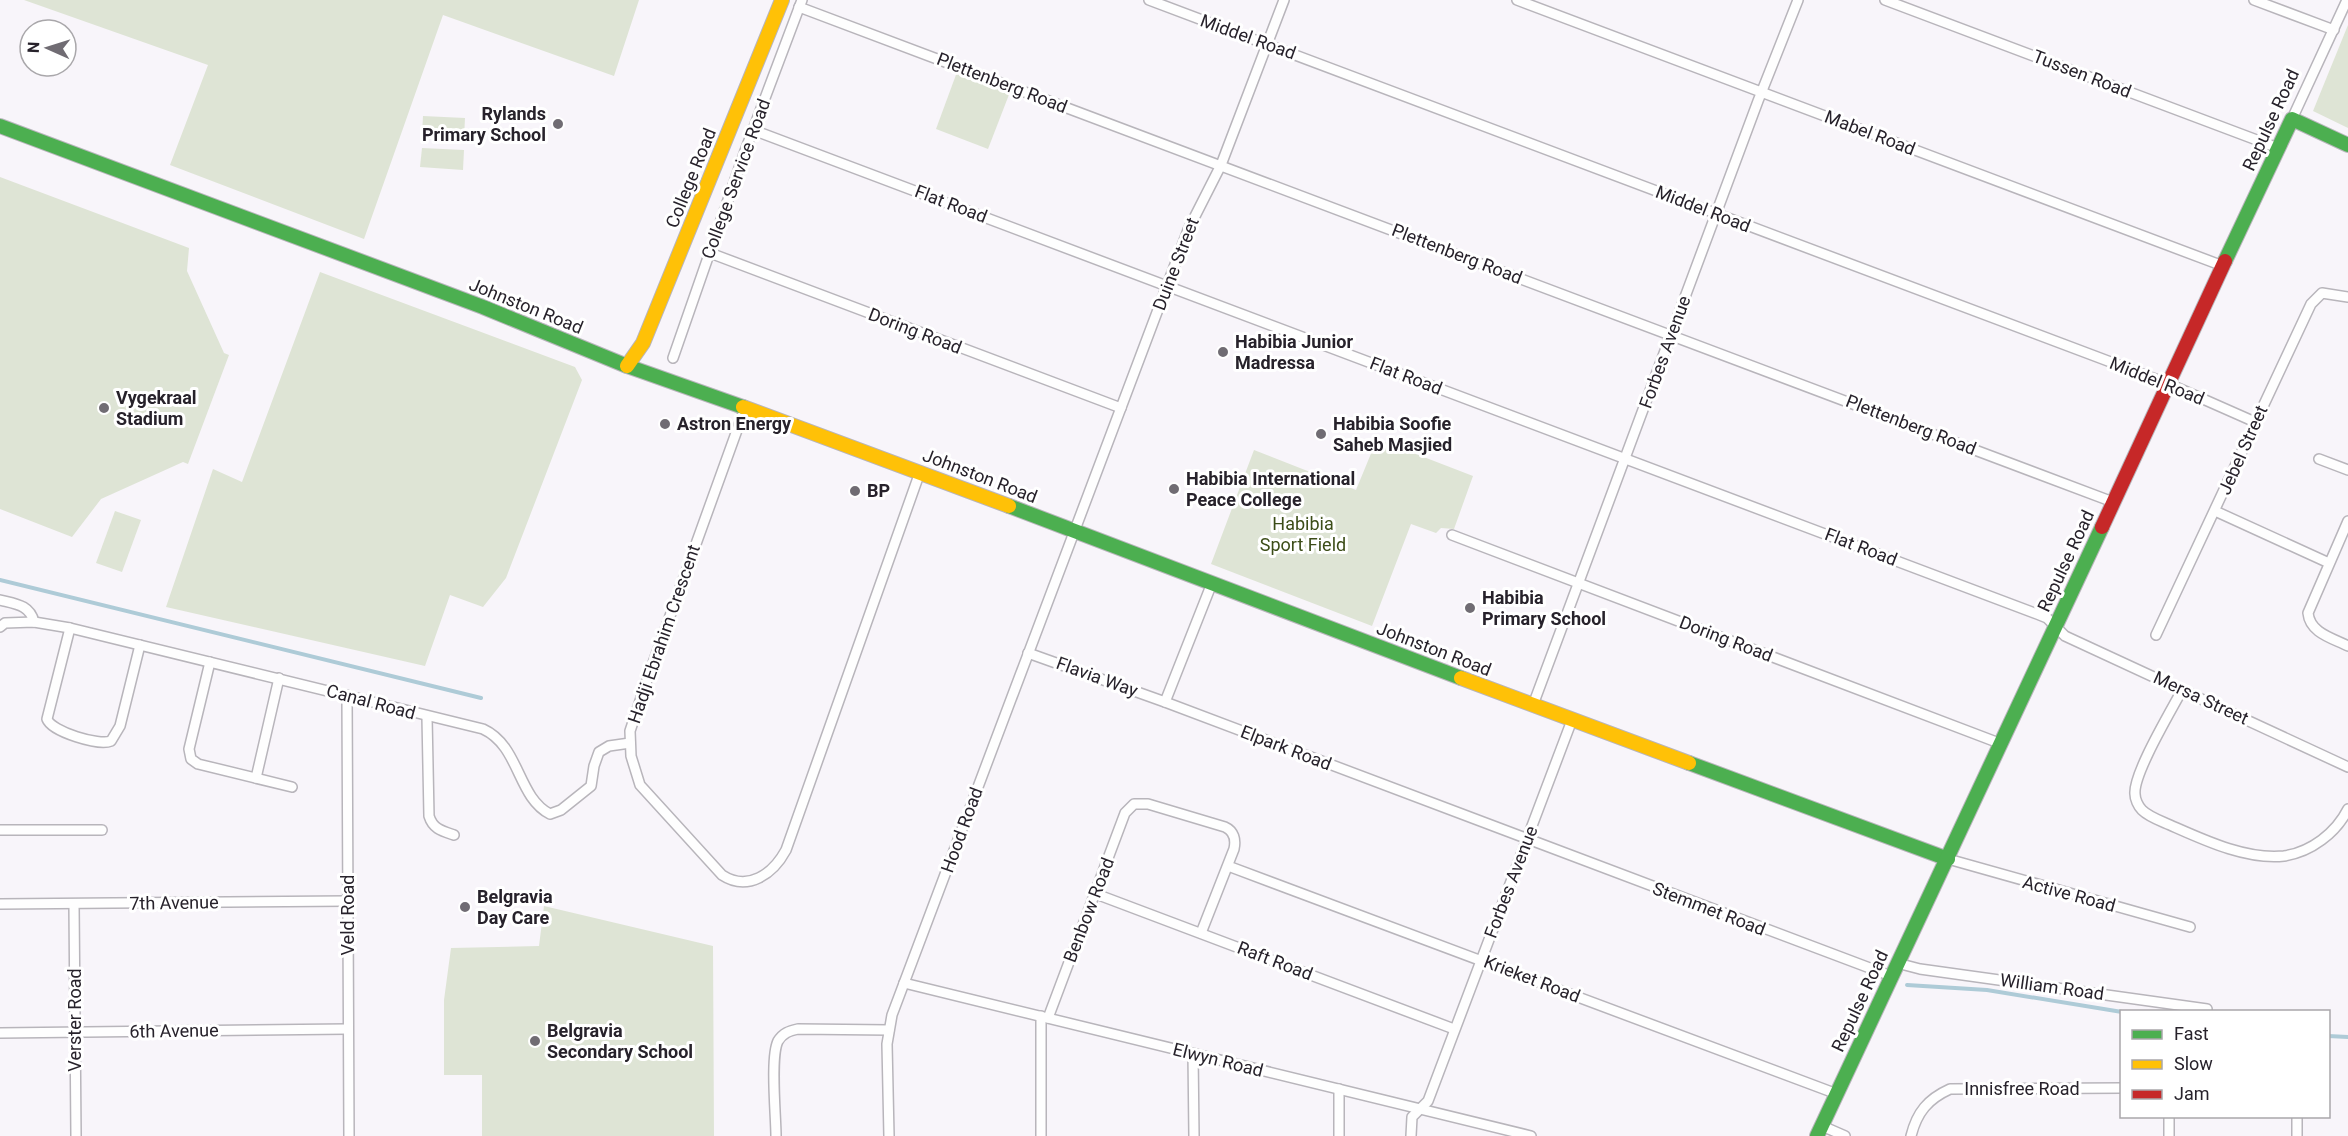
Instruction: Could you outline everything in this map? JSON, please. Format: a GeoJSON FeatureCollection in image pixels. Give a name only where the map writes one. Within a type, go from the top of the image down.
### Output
{"type":"FeatureCollection","features":[{"type":"Feature","properties":{"kind":"street","name":"College Road"},"geometry":{"type":"LineString","coordinates":[[627,366],[643,343],[782,0]]}},
{"type":"Feature","properties":{"kind":"street","name":"Middel Road"},"geometry":{"type":"LineString","coordinates":[[1149,0],[2169,384],[2255,422]]}},
{"type":"Feature","properties":{"kind":"street","name":"Duine Street"},"geometry":{"type":"LineString","coordinates":[[1074,530],[1194,215],[1221,165],[1284,0]]}},
{"type":"Feature","properties":{"kind":"street","name":"Mabel Road"},"geometry":{"type":"LineString","coordinates":[[1517,0],[2223,266]]}},
{"type":"Feature","properties":{"kind":"street","name":"Forbes Avenue"},"geometry":{"type":"LineString","coordinates":[[1533,705],[1761,92],[1798,0]]}},
{"type":"Feature","properties":{"kind":"street","name":"Tussen Road"},"geometry":{"type":"LineString","coordinates":[[1886,0],[2278,148]]}},
{"type":"Feature","properties":{"kind":"street"},"geometry":{"type":"LineString","coordinates":[[2254,0],[2334,30]]}},
{"type":"Feature","properties":{"kind":"street","name":"Repulse Road"},"geometry":{"type":"LineString","coordinates":[[1819,1131],[1948,859],[1999,743],[2056,627],[2347,0]]}},
{"type":"Feature","properties":{"kind":"street","name":"College Service Road"},"geometry":{"type":"LineString","coordinates":[[673,358],[753,130],[801,3]]}},
{"type":"Feature","properties":{"kind":"street","name":"Plettenberg Road"},"geometry":{"type":"LineString","coordinates":[[801,3],[1221,165],[2113,502]]}},
{"type":"Feature","properties":{"kind":"street"},"geometry":{"type":"LineString","coordinates":[[2292,119],[2348,145]]}},
{"type":"Feature","properties":{"kind":"street","name":"Johnston Road"},"geometry":{"type":"LineString","coordinates":[[0,126],[483,307],[627,366],[920,472],[1572,720],[1948,859]]}},
{"type":"Feature","properties":{"kind":"street","name":"Flat Road"},"geometry":{"type":"LineString","coordinates":[[753,130],[2037,614],[2047,618],[2056,627]]}},
{"type":"Feature","properties":{"kind":"street","name":"Doring Road"},"geometry":{"type":"LineString","coordinates":[[710,253],[1120,408]]}},
{"type":"Feature","properties":{"kind":"street","name":"Jebel Street"},"geometry":{"type":"LineString","coordinates":[[2156,635],[2314,299],[2325,293],[2348,296]]}},
{"type":"Feature","properties":{"kind":"street","name":"Hadji Ebrahim Crescent"},"geometry":{"type":"LineString","coordinates":[[745,408],[632,720],[630,743],[634,773],[640,785],[722,875],[730,880],[740,882],[759,879],[768,873],[782,857],[920,472]]}},
{"type":"Feature","properties":{"kind":"street"},"geometry":{"type":"LineString","coordinates":[[2319,459],[2348,470]]}},
{"type":"Feature","properties":{"kind":"street"},"geometry":{"type":"LineString","coordinates":[[2215,512],[2329,563]]}},
{"type":"Feature","properties":{"kind":"street"},"geometry":{"type":"LineString","coordinates":[[2348,521],[2310,605],[2309,617],[2311,625],[2319,632],[2348,646]]}},
{"type":"Feature","properties":{"kind":"street","name":"Hood Road"},"geometry":{"type":"LineString","coordinates":[[889,1136],[887,1044],[889,1030],[904,983],[1074,530]]}},
{"type":"Feature","properties":{"kind":"street","name":"Doring Road"},"geometry":{"type":"LineString","coordinates":[[1452,535],[1999,743]]}},
{"type":"Feature","properties":{"kind":"street"},"geometry":{"type":"LineString","coordinates":[[1165,702],[1212,583]]}},
{"type":"Feature","properties":{"kind":"street"},"geometry":{"type":"LineString","coordinates":[[0,600],[27,609],[31,612],[34,622]]}},
{"type":"Feature","properties":{"kind":"street","name":"Canal Road"},"geometry":{"type":"LineString","coordinates":[[0,627],[5,623],[34,622],[70,628],[483,729],[495,735],[513,760],[532,798],[550,814],[556,814],[591,786],[598,752],[609,746],[630,743]]}},
{"type":"Feature","properties":{"kind":"street","name":"Mersa Street"},"geometry":{"type":"LineString","coordinates":[[2056,627],[2065,636],[2348,767]]}},
{"type":"Feature","properties":{"kind":"street"},"geometry":{"type":"LineString","coordinates":[[70,628],[47,719],[54,728],[95,741],[106,743],[111,741],[120,726],[140,645]]}},
{"type":"Feature","properties":{"kind":"street","name":"Flavia Way"},"geometry":{"type":"LineString","coordinates":[[1029,653],[1165,702]]}},
{"type":"Feature","properties":{"kind":"street"},"geometry":{"type":"LineString","coordinates":[[210,662],[189,756],[195,763],[292,787]]}},
{"type":"Feature","properties":{"kind":"street"},"geometry":{"type":"LineString","coordinates":[[256,778],[279,678]]}},
{"type":"Feature","properties":{"kind":"street"},"geometry":{"type":"LineString","coordinates":[[2182,690],[2136,779],[2135,796],[2144,812],[2217,844],[2253,854],[2274,856],[2296,853],[2313,846],[2334,830],[2348,809]]}},
{"type":"Feature","properties":{"kind":"street","name":"Veld Road"},"geometry":{"type":"LineString","coordinates":[[347,695],[349,1136]]}},
{"type":"Feature","properties":{"kind":"street","name":"Elpark Road"},"geometry":{"type":"LineString","coordinates":[[1165,702],[1527,840]]}},
{"type":"Feature","properties":{"kind":"street"},"geometry":{"type":"LineString","coordinates":[[427,717],[429,816],[431,824],[437,829],[454,835]]}},
{"type":"Feature","properties":{"kind":"street","name":"Forbes Avenue"},"geometry":{"type":"LineString","coordinates":[[1411,1136],[1412,1117],[1428,1101],[1572,720]]}},
{"type":"Feature","properties":{"kind":"street","name":"Benbow Road"},"geometry":{"type":"LineString","coordinates":[[1041,1136],[1044,1017],[1096,894],[1125,813],[1134,804],[1148,804],[1230,829],[1235,842],[1228,866]]}},
{"type":"Feature","properties":{"kind":"street"},"geometry":{"type":"LineString","coordinates":[[0,830],[102,830]]}},
{"type":"Feature","properties":{"kind":"street","name":"Stemmet Road"},"geometry":{"type":"LineString","coordinates":[[1527,840],[1891,976]]}},
{"type":"Feature","properties":{"kind":"street","name":"Active Road"},"geometry":{"type":"LineString","coordinates":[[1948,859],[2190,927]]}},
{"type":"Feature","properties":{"kind":"street"},"geometry":{"type":"LineString","coordinates":[[1201,933],[1228,866]]}},
{"type":"Feature","properties":{"kind":"street","name":"Krieket Road"},"geometry":{"type":"LineString","coordinates":[[1228,866],[1837,1094]]}},
{"type":"Feature","properties":{"kind":"street","name":"Raft Road"},"geometry":{"type":"LineString","coordinates":[[1096,894],[1454,1029]]}},
{"type":"Feature","properties":{"kind":"street","name":"7th Avenue"},"geometry":{"type":"LineString","coordinates":[[0,904],[348,901]]}},
{"type":"Feature","properties":{"kind":"street","name":"Verster Road"},"geometry":{"type":"LineString","coordinates":[[74,904],[76,1136]]}},
{"type":"Feature","properties":{"kind":"street","name":"William Road"},"geometry":{"type":"LineString","coordinates":[[1897,963],[1920,969],[2207,1009]]}},
{"type":"Feature","properties":{"kind":"street","name":"Elwyn Road"},"geometry":{"type":"LineString","coordinates":[[904,983],[1531,1136]]}},
{"type":"Feature","properties":{"kind":"street","name":"6th Avenue"},"geometry":{"type":"LineString","coordinates":[[0,1033],[348,1029]]}},
{"type":"Feature","properties":{"kind":"street"},"geometry":{"type":"LineString","coordinates":[[776,1136],[775,1051],[782,1036],[788,1031],[798,1029],[889,1030]]}},
{"type":"Feature","properties":{"kind":"street"},"geometry":{"type":"LineString","coordinates":[[1193,1053],[1194,1136]]}},
{"type":"Feature","properties":{"kind":"street","name":"Innisfree Road"},"geometry":{"type":"LineString","coordinates":[[1911,1136],[1919,1112],[1935,1096],[1950,1089],[2120,1088]]}},
{"type":"Feature","properties":{"kind":"street"},"geometry":{"type":"LineString","coordinates":[[1339,1089],[1339,1136]]}},
{"type":"Feature","properties":{"kind":"street"},"geometry":{"type":"LineString","coordinates":[[2169,1118],[2169,1136]]}},
{"type":"Feature","properties":{"kind":"street"},"geometry":{"type":"LineString","coordinates":[[2297,1118],[2297,1136]]}},
{"type":"Feature","properties":{"kind":"street"},"geometry":{"type":"LineString","coordinates":[[1819,1131],[1845,1136]]}},
{"type":"Feature","properties":{"kind":"green space"},"geometry":{"type":"Polygon","coordinates":[[[24,0],[639,0],[614,76],[443,15],[364,239],[170,165],[208,65],[24,0]]]}},
{"type":"Feature","properties":{"kind":"green space"},"geometry":{"type":"Polygon","coordinates":[[[2348,25],[2348,128],[2313,111],[2348,25]]]}},
{"type":"Feature","properties":{"kind":"green space"},"geometry":{"type":"Polygon","coordinates":[[[957,72],[1010,92],[988,149],[936,129],[957,72]]]}},
{"type":"Feature","properties":{"kind":"green space"},"geometry":{"type":"Polygon","coordinates":[[[423,116],[465,118],[464,138],[422,135],[423,116]]]}},
{"type":"Feature","properties":{"kind":"green space"},"geometry":{"type":"Polygon","coordinates":[[[422,148],[464,150],[463,170],[420,167],[422,148]]]}},
{"type":"Feature","properties":{"kind":"green space","name":"Vygekraal Stadium"},"geometry":{"type":"Polygon","coordinates":[[[0,177],[189,248],[187,271],[224,353],[229,355],[188,464],[183,462],[101,499],[72,537],[0,509],[0,177]]]}},
{"type":"Feature","properties":{"kind":"green space"},"geometry":{"type":"Polygon","coordinates":[[[320,272],[575,367],[582,380],[506,578],[483,607],[450,595],[425,666],[166,607],[213,469],[242,482],[320,272]]]}},
{"type":"Feature","properties":{"kind":"green space","name":"Habibia Sport Field"},"geometry":{"type":"Polygon","coordinates":[[[1377,439],[1473,476],[1454,529],[1441,528],[1436,533],[1411,524],[1372,626],[1211,564],[1254,450],[1356,490],[1377,439]]]}},
{"type":"Feature","properties":{"kind":"green space"},"geometry":{"type":"Polygon","coordinates":[[[115,511],[141,520],[122,572],[96,563],[115,511]]]}},
{"type":"Feature","properties":{"kind":"green space","name":"Belgravia Secondary School"},"geometry":{"type":"Polygon","coordinates":[[[544,906],[713,946],[714,1136],[482,1136],[482,1075],[444,1075],[444,1000],[451,948],[539,946],[544,906]]]}},
{"type":"Feature","properties":{"kind":"waterway"},"geometry":{"type":"LineString","coordinates":[[0,580],[481,698]]}},
{"type":"Feature","properties":{"kind":"waterway"},"geometry":{"type":"LineString","coordinates":[[1907,985],[1987,990],[2120,1012]]}},
{"type":"Feature","properties":{"kind":"waterway"},"geometry":{"type":"LineString","coordinates":[[2330,1036],[2348,1037]]}},
{"type":"Feature","properties":{"kind":"traffic: fast"},"geometry":{"type":"LineString","coordinates":[[2225,261],[2292,119],[2348,145]]}},
{"type":"Feature","properties":{"kind":"traffic: fast"},"geometry":{"type":"LineString","coordinates":[[0,126],[483,307],[627,366],[743,407]]}},
{"type":"Feature","properties":{"kind":"traffic: fast"},"geometry":{"type":"LineString","coordinates":[[1009,506],[1461,678]]}},
{"type":"Feature","properties":{"kind":"traffic: fast"},"geometry":{"type":"LineString","coordinates":[[1817,1136],[2102,527]]}},
{"type":"Feature","properties":{"kind":"traffic: fast"},"geometry":{"type":"LineString","coordinates":[[1689,763],[1948,859]]}},
{"type":"Feature","properties":{"kind":"traffic: slow"},"geometry":{"type":"LineString","coordinates":[[627,366],[643,343],[782,0]]}},
{"type":"Feature","properties":{"kind":"traffic: slow"},"geometry":{"type":"LineString","coordinates":[[743,407],[1009,506]]}},
{"type":"Feature","properties":{"kind":"traffic: slow"},"geometry":{"type":"LineString","coordinates":[[1461,678],[1689,763]]}},
{"type":"Feature","properties":{"kind":"traffic: jam"},"geometry":{"type":"LineString","coordinates":[[2102,527],[2225,261]]}},
{"type":"Feature","properties":{"kind":"place","name":"Rylands Primary School"},"geometry":{"type":"Point","coordinates":[558,124]}},
{"type":"Feature","properties":{"kind":"place","name":"Habibia Junior Madressa"},"geometry":{"type":"Point","coordinates":[1223,352]}},
{"type":"Feature","properties":{"kind":"place","name":"Vygekraal Stadium"},"geometry":{"type":"Point","coordinates":[104,408]}},
{"type":"Feature","properties":{"kind":"place","name":"Astron Energy"},"geometry":{"type":"Point","coordinates":[665,424]}},
{"type":"Feature","properties":{"kind":"place","name":"Habibia Soofie Saheb Masjied"},"geometry":{"type":"Point","coordinates":[1321,434]}},
{"type":"Feature","properties":{"kind":"place","name":"Habibia International Peace College"},"geometry":{"type":"Point","coordinates":[1174,489]}},
{"type":"Feature","properties":{"kind":"place","name":"BP"},"geometry":{"type":"Point","coordinates":[855,491]}},
{"type":"Feature","properties":{"kind":"place","name":"Habibia Primary School"},"geometry":{"type":"Point","coordinates":[1470,608]}},
{"type":"Feature","properties":{"kind":"place","name":"Belgravia Day Care"},"geometry":{"type":"Point","coordinates":[465,907]}},
{"type":"Feature","properties":{"kind":"place","name":"Belgravia Secondary School"},"geometry":{"type":"Point","coordinates":[535,1041]}}]}
